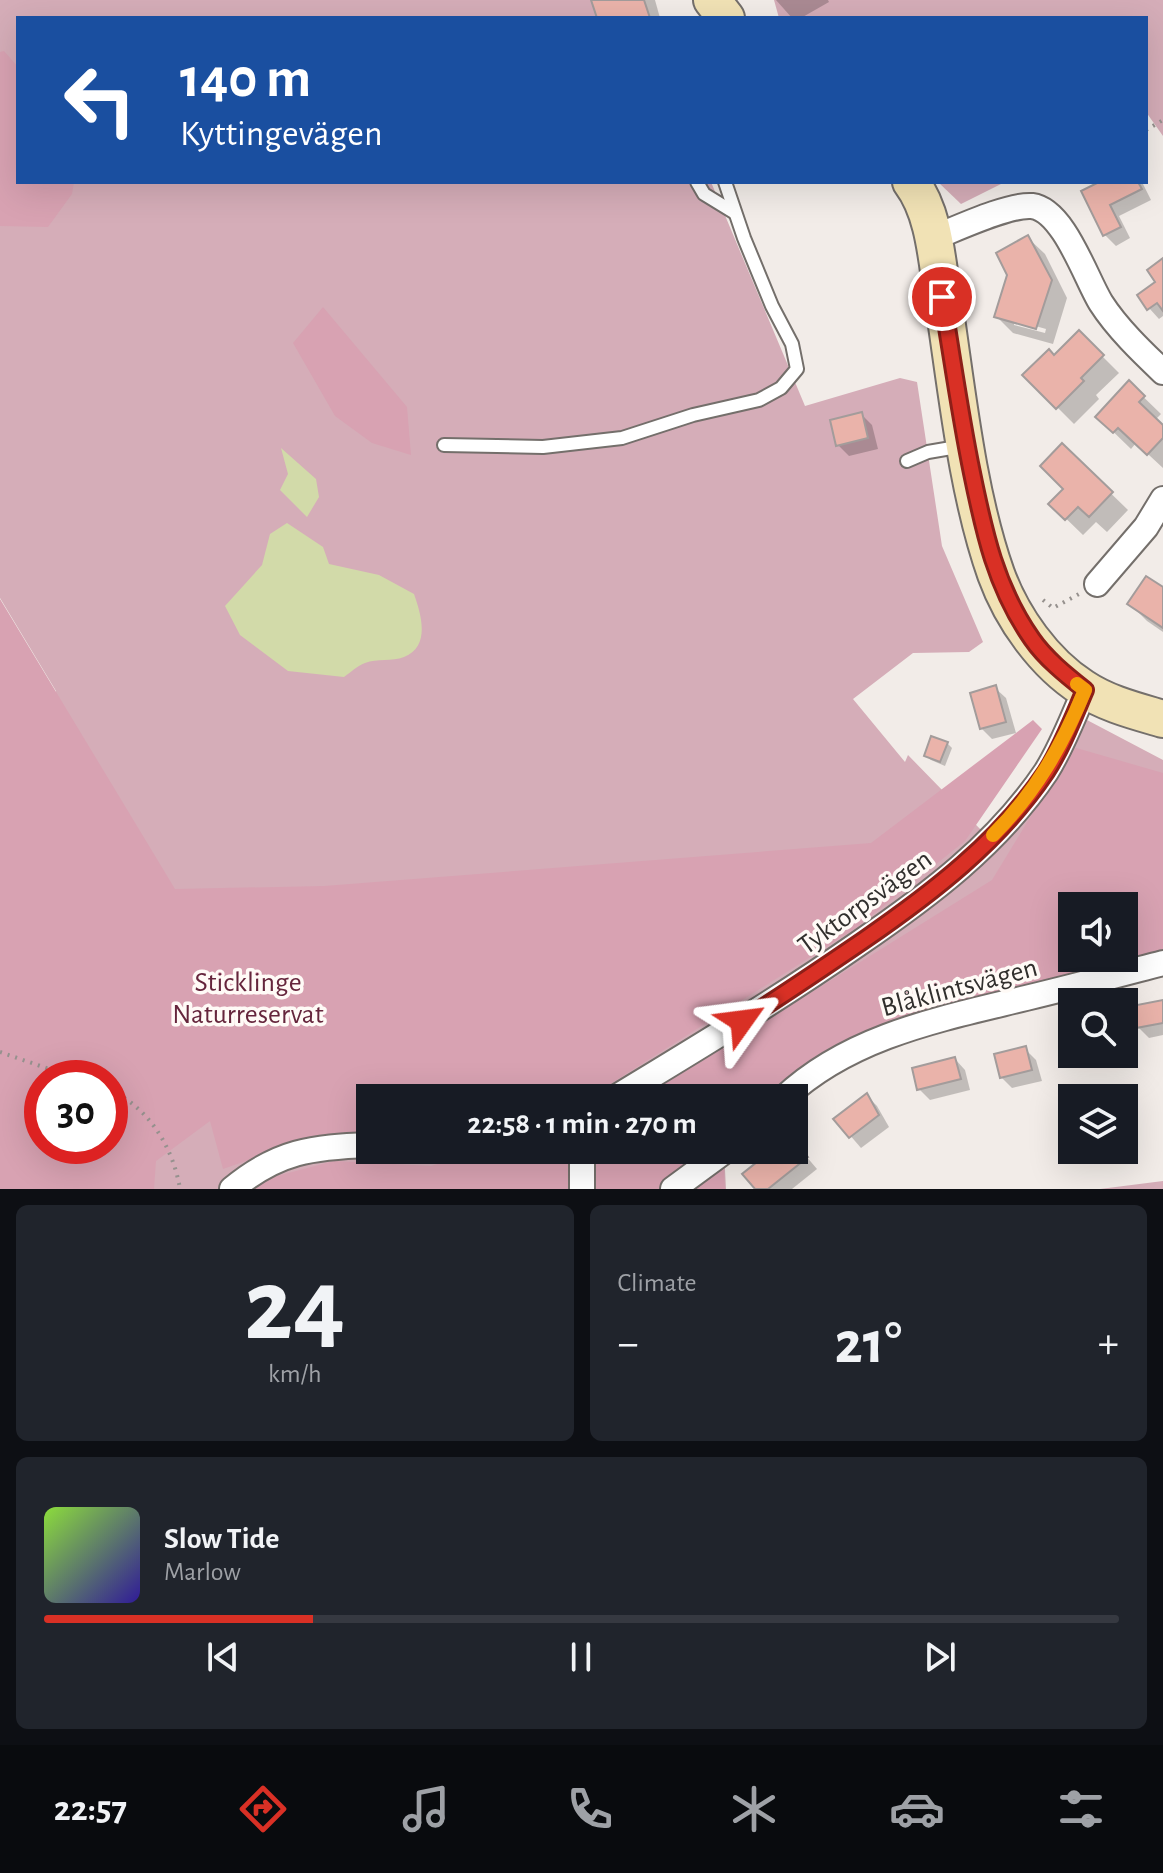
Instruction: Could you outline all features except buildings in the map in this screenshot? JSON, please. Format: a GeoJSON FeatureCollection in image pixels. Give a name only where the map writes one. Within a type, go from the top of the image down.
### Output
{"type":"FeatureCollection","features":[{"type":"Feature","properties":{"kind":"street"},"geometry":{"type":"LineString","coordinates":[[712,0],[724,16]]}},
{"type":"Feature","properties":{"kind":"street"},"geometry":{"type":"LineString","coordinates":[[912,184],[923,204],[933,238],[966,446],[984,532],[997,576],[1033,642],[1065,674],[1085,690],[1115,704],[1163,719]]}},
{"type":"Feature","properties":{"kind":"street"},"geometry":{"type":"LineString","coordinates":[[933,238],[1010,209],[1033,206],[1051,214],[1102,305],[1163,372]]}},
{"type":"Feature","properties":{"kind":"street"},"geometry":{"type":"LineString","coordinates":[[1097,584],[1146,527],[1163,499]]}},
{"type":"Feature","properties":{"kind":"street","name":"Tyktorpsvägen"},"geometry":{"type":"LineString","coordinates":[[638,1084],[792,990],[919,902],[963,866],[999,829],[1046,772],[1085,690]]}},
{"type":"Feature","properties":{"kind":"street","name":"Blåklintsvägen"},"geometry":{"type":"LineString","coordinates":[[799,1084],[834,1059],[881,1037],[1163,963]]}},
{"type":"Feature","properties":{"kind":"street"},"geometry":{"type":"LineString","coordinates":[[232,1189],[271,1161],[299,1152],[356,1146]]}},
{"type":"Feature","properties":{"kind":"street"},"geometry":{"type":"LineString","coordinates":[[582,1164],[582,1189]]}},
{"type":"Feature","properties":{"kind":"street"},"geometry":{"type":"LineString","coordinates":[[673,1189],[707,1164]]}},
{"type":"Feature","properties":{"kind":"lane"},"geometry":{"type":"LineString","coordinates":[[698,184],[704,194],[735,213]]}},
{"type":"Feature","properties":{"kind":"lane"},"geometry":{"type":"LineString","coordinates":[[444,445],[543,447],[622,438],[693,415],[759,400],[781,388],[797,369],[792,344],[772,306],[726,184]]}},
{"type":"Feature","properties":{"kind":"lane"},"geometry":{"type":"LineString","coordinates":[[907,461],[928,452],[966,446]]}},
{"type":"Feature","properties":{"kind":"path"},"geometry":{"type":"LineString","coordinates":[[1033,592],[1053,608],[1097,584]]}},
{"type":"Feature","properties":{"kind":"path"},"geometry":{"type":"LineString","coordinates":[[0,1052],[24,1060]]}},
{"type":"Feature","properties":{"kind":"path"},"geometry":{"type":"LineString","coordinates":[[128,1099],[161,1134],[180,1189]]}},
{"type":"Feature","properties":{"kind":"green space"},"geometry":{"type":"Polygon","coordinates":[[[0,0],[644,0],[649,16],[16,16],[16,184],[712,184],[805,406],[900,378],[917,382],[942,546],[983,642],[969,652],[913,653],[853,699],[905,762],[908,755],[983,832],[1078,726],[1087,720],[1163,760],[1163,953],[1138,961],[1138,892],[1058,892],[1058,972],[1102,972],[814,1061],[787,1084],[356,1084],[356,1164],[725,1164],[726,1189],[0,1189],[56,691],[0,598],[0,0]]]}},
{"type":"Feature","properties":{"kind":"green space"},"geometry":{"type":"Polygon","coordinates":[[[774,0],[1163,0],[1163,136],[1148,115],[1148,16],[778,16],[774,0]]]}},
{"type":"Feature","properties":{"kind":"green space"},"geometry":{"type":"Polygon","coordinates":[[[4,51],[16,65],[16,184],[74,184],[72,194],[48,227],[0,226],[0,52],[4,51]]]}},
{"type":"Feature","properties":{"kind":"green space"},"geometry":{"type":"Polygon","coordinates":[[[940,184],[1001,184],[961,204],[940,184]]]}},
{"type":"Feature","properties":{"kind":"green space"},"geometry":{"type":"Polygon","coordinates":[[[323,307],[407,407],[411,455],[372,443],[335,416],[293,343],[323,307]]]}},
{"type":"Feature","properties":{"kind":"green space","name":"Sticklinge Naturreservat"},"geometry":{"type":"Polygon","coordinates":[[[0,599],[175,889],[324,886],[871,843],[1033,720],[1042,729],[965,841],[856,928],[610,1084],[356,1084],[356,1135],[315,1137],[223,1169],[210,1121],[156,1161],[154,1189],[0,1189],[0,599]]]}},
{"type":"Feature","properties":{"kind":"green space"},"geometry":{"type":"Polygon","coordinates":[[[1073,747],[1163,773],[1163,952],[1138,959],[1138,892],[1058,892],[1058,972],[1088,972],[888,1025],[814,1060],[785,1084],[664,1084],[992,880],[1073,747]]]}},
{"type":"Feature","properties":{"kind":"green space"},"geometry":{"type":"Polygon","coordinates":[[[334,1161],[431,1166],[722,1164],[725,1189],[245,1189],[246,1184],[334,1161]]]}},
{"type":"Feature","properties":{"kind":"green space"},"geometry":{"type":"Polygon","coordinates":[[[1163,1181],[1163,1189],[1100,1189],[1163,1181]]]}},
{"type":"Feature","properties":{"kind":"shaded area"},"geometry":{"type":"Polygon","coordinates":[[[281,448],[316,479],[319,497],[307,517],[280,490],[288,474],[281,448]]]}},
{"type":"Feature","properties":{"kind":"shaded area"},"geometry":{"type":"Polygon","coordinates":[[[287,523],[323,547],[329,564],[379,575],[414,594],[422,629],[418,645],[412,652],[404,657],[365,663],[344,677],[288,671],[240,635],[225,606],[262,565],[270,534],[287,523]]]}},
{"type":"Feature","properties":{"kind":"slow traffic"},"geometry":{"type":"LineString","coordinates":[[993,835],[1046,772],[1085,690],[1077,684]]}},
{"type":"Feature","properties":{"kind":"route"},"geometry":{"type":"LineString","coordinates":[[742,1021],[894,920],[963,866],[999,829],[1046,772],[1085,690],[1033,642],[997,576],[984,532],[966,446],[942,297]]}}]}
